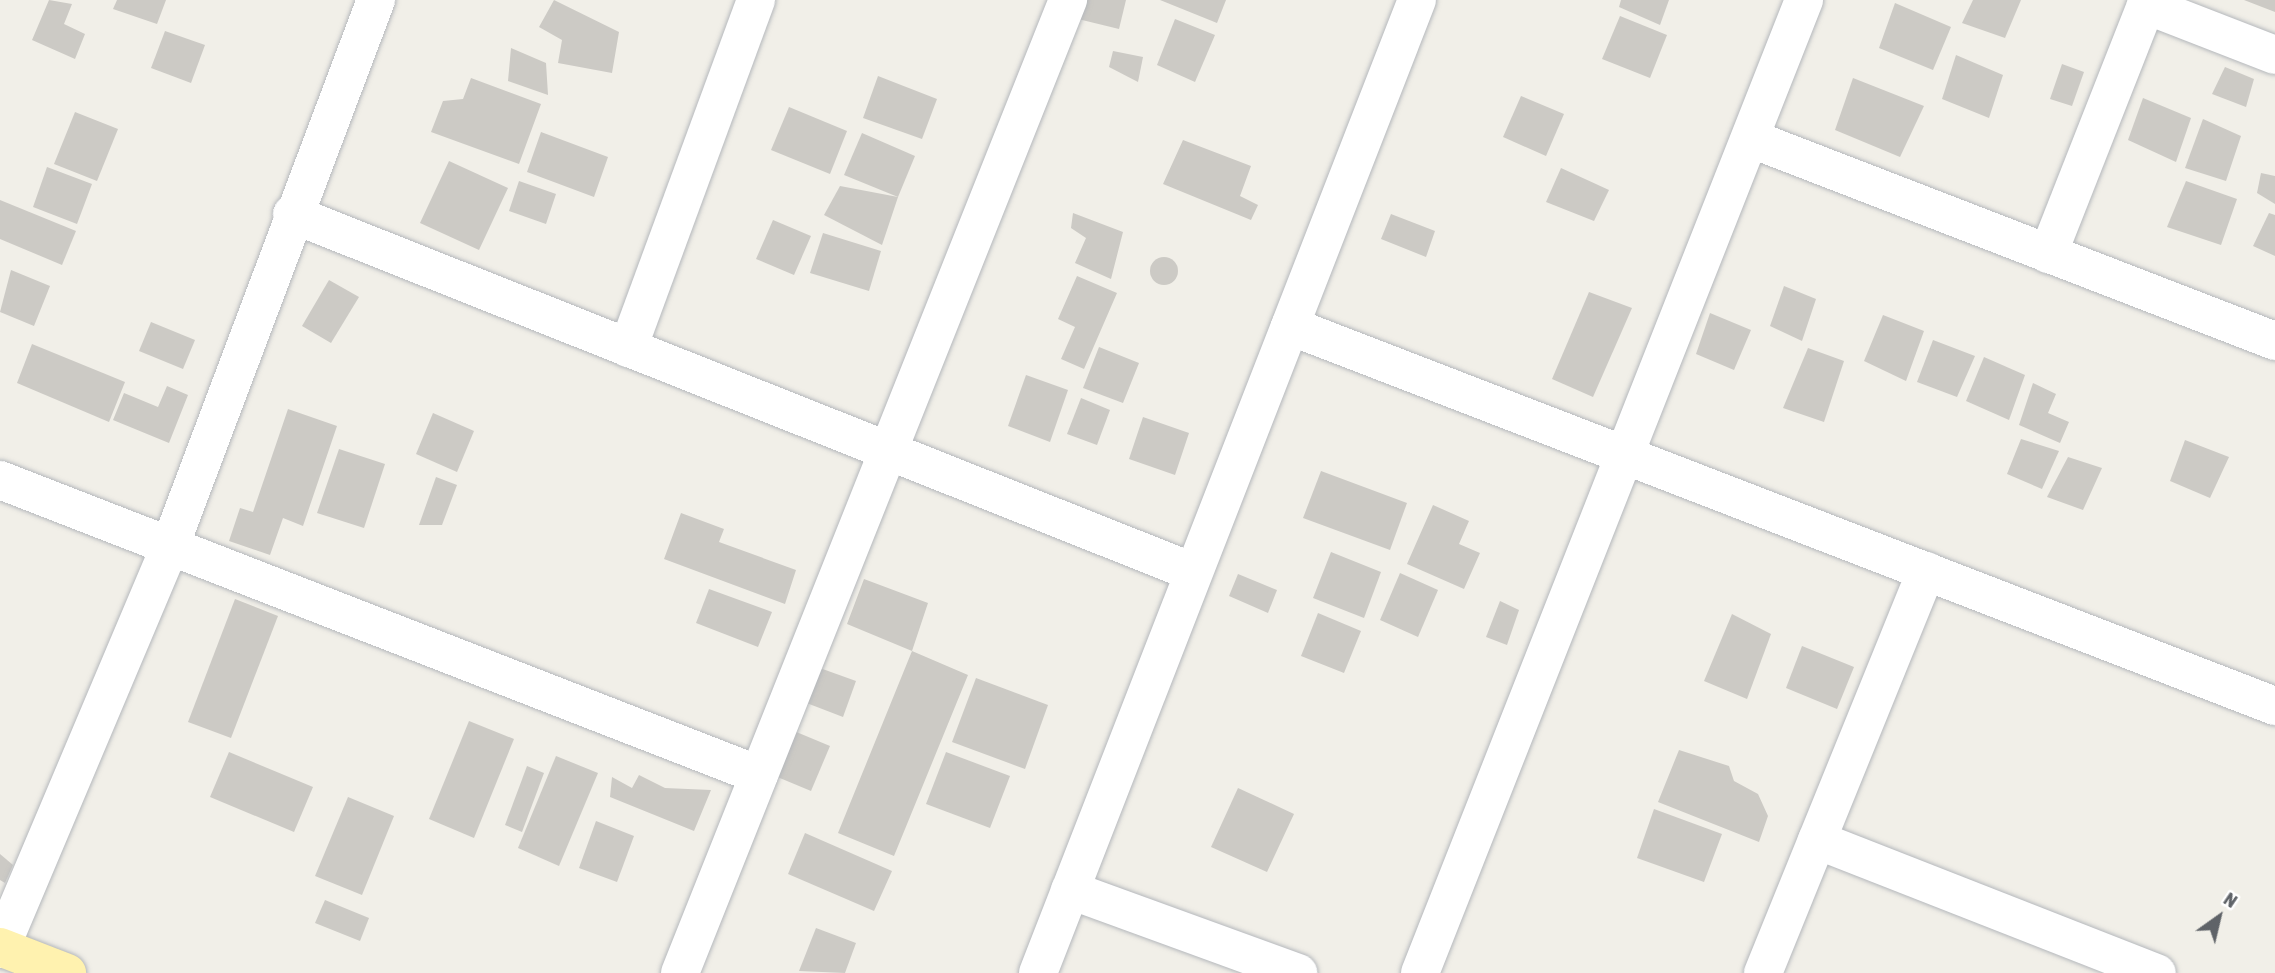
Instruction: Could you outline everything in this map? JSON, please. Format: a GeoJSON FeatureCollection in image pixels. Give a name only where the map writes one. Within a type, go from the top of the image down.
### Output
{"type":"FeatureCollection","features":[{"type":"Feature","properties":{"kind":"main road"},"geometry":{"type":"LineString","coordinates":[[0,947],[67,973]]}},
{"type":"Feature","properties":{"kind":"street"},"geometry":{"type":"LineString","coordinates":[[0,947],[170,546],[292,214],[376,0]]}},
{"type":"Feature","properties":{"kind":"street"},"geometry":{"type":"LineString","coordinates":[[628,348],[756,0]]}},
{"type":"Feature","properties":{"kind":"street"},"geometry":{"type":"LineString","coordinates":[[680,973],[1068,0]]}},
{"type":"Feature","properties":{"kind":"street"},"geometry":{"type":"LineString","coordinates":[[1038,973],[1417,0]]}},
{"type":"Feature","properties":{"kind":"street"},"geometry":{"type":"LineString","coordinates":[[1420,973],[1620,453],[1752,139],[1804,0]]}},
{"type":"Feature","properties":{"kind":"street"},"geometry":{"type":"LineString","coordinates":[[2048,254],[2147,3],[2275,55]]}},
{"type":"Feature","properties":{"kind":"street"},"geometry":{"type":"LineString","coordinates":[[1752,139],[2275,341]]}},
{"type":"Feature","properties":{"kind":"street"},"geometry":{"type":"LineString","coordinates":[[292,214],[1193,572]]}},
{"type":"Feature","properties":{"kind":"street"},"geometry":{"type":"LineString","coordinates":[[1290,326],[2275,706]]}},
{"type":"Feature","properties":{"kind":"street"},"geometry":{"type":"LineString","coordinates":[[0,480],[759,775]]}},
{"type":"Feature","properties":{"kind":"street"},"geometry":{"type":"LineString","coordinates":[[1763,973],[1926,571]]}},
{"type":"Feature","properties":{"kind":"street"},"geometry":{"type":"LineString","coordinates":[[1817,840],[2157,973]]}},
{"type":"Feature","properties":{"kind":"street"},"geometry":{"type":"LineString","coordinates":[[1070,890],[1298,973]]}},
{"type":"Feature","properties":{"kind":"building"},"geometry":{"type":"Polygon","coordinates":[[[49,0],[72,4],[64,24],[85,34],[75,59],[32,40],[49,0]]]}},
{"type":"Feature","properties":{"kind":"building"},"geometry":{"type":"Polygon","coordinates":[[[117,0],[166,0],[157,24],[113,9],[117,0]]]}},
{"type":"Feature","properties":{"kind":"building"},"geometry":{"type":"Polygon","coordinates":[[[554,0],[619,32],[612,73],[558,63],[562,40],[539,27],[554,0]]]}},
{"type":"Feature","properties":{"kind":"building"},"geometry":{"type":"Polygon","coordinates":[[[1083,0],[1126,0],[1119,29],[1078,19],[1083,0]]]}},
{"type":"Feature","properties":{"kind":"building"},"geometry":{"type":"Polygon","coordinates":[[[1160,0],[1226,0],[1217,23],[1160,0]]]}},
{"type":"Feature","properties":{"kind":"building"},"geometry":{"type":"Polygon","coordinates":[[[1621,0],[1669,0],[1660,25],[1619,7],[1621,0]]]}},
{"type":"Feature","properties":{"kind":"building"},"geometry":{"type":"Polygon","coordinates":[[[1973,0],[2021,0],[2005,38],[1962,23],[1973,0]]]}},
{"type":"Feature","properties":{"kind":"building"},"geometry":{"type":"Polygon","coordinates":[[[2244,0],[2275,0],[2275,12],[2244,0]]]}},
{"type":"Feature","properties":{"kind":"building"},"geometry":{"type":"Polygon","coordinates":[[[1895,3],[1951,27],[1933,70],[1879,48],[1895,3]]]}},
{"type":"Feature","properties":{"kind":"building"},"geometry":{"type":"Polygon","coordinates":[[[1620,16],[1667,35],[1650,78],[1602,59],[1620,16]]]}},
{"type":"Feature","properties":{"kind":"building"},"geometry":{"type":"Polygon","coordinates":[[[1175,19],[1215,35],[1195,82],[1157,65],[1175,19]]]}},
{"type":"Feature","properties":{"kind":"building"},"geometry":{"type":"Polygon","coordinates":[[[165,31],[205,45],[191,83],[151,68],[165,31]]]}},
{"type":"Feature","properties":{"kind":"building"},"geometry":{"type":"Polygon","coordinates":[[[511,48],[546,63],[548,95],[508,81],[511,48]]]}},
{"type":"Feature","properties":{"kind":"building"},"geometry":{"type":"Polygon","coordinates":[[[1113,51],[1143,57],[1138,82],[1109,67],[1113,51]]]}},
{"type":"Feature","properties":{"kind":"building"},"geometry":{"type":"Polygon","coordinates":[[[1956,55],[2003,75],[1989,118],[1942,99],[1956,55]]]}},
{"type":"Feature","properties":{"kind":"building"},"geometry":{"type":"Polygon","coordinates":[[[2062,64],[2084,72],[2072,106],[2050,99],[2062,64]]]}},
{"type":"Feature","properties":{"kind":"building"},"geometry":{"type":"Polygon","coordinates":[[[2225,67],[2254,79],[2246,107],[2212,94],[2225,67]]]}},
{"type":"Feature","properties":{"kind":"building"},"geometry":{"type":"Polygon","coordinates":[[[878,76],[937,99],[922,139],[863,118],[878,76]]]}},
{"type":"Feature","properties":{"kind":"building"},"geometry":{"type":"Polygon","coordinates":[[[471,78],[541,104],[519,164],[431,132],[443,101],[463,99],[471,78]]]}},
{"type":"Feature","properties":{"kind":"building"},"geometry":{"type":"Polygon","coordinates":[[[1853,78],[1924,106],[1900,157],[1835,130],[1853,78]]]}},
{"type":"Feature","properties":{"kind":"building"},"geometry":{"type":"Polygon","coordinates":[[[1521,96],[1564,114],[1546,156],[1503,137],[1521,96]]]}},
{"type":"Feature","properties":{"kind":"building"},"geometry":{"type":"Polygon","coordinates":[[[2143,98],[2191,118],[2176,162],[2128,140],[2143,98]]]}},
{"type":"Feature","properties":{"kind":"building"},"geometry":{"type":"Polygon","coordinates":[[[789,107],[847,131],[830,174],[771,150],[789,107]]]}},
{"type":"Feature","properties":{"kind":"building"},"geometry":{"type":"Polygon","coordinates":[[[75,112],[118,129],[97,181],[54,164],[75,112]]]}},
{"type":"Feature","properties":{"kind":"building"},"geometry":{"type":"Polygon","coordinates":[[[2203,119],[2241,136],[2226,181],[2185,168],[2203,119]]]}},
{"type":"Feature","properties":{"kind":"building"},"geometry":{"type":"Polygon","coordinates":[[[541,132],[608,157],[594,197],[527,172],[541,132]]]}},
{"type":"Feature","properties":{"kind":"building"},"geometry":{"type":"Polygon","coordinates":[[[862,133],[915,156],[898,197],[844,175],[862,133]]]}},
{"type":"Feature","properties":{"kind":"building"},"geometry":{"type":"Polygon","coordinates":[[[1183,140],[1251,166],[1240,196],[1258,205],[1251,220],[1163,184],[1183,140]]]}},
{"type":"Feature","properties":{"kind":"building"},"geometry":{"type":"Polygon","coordinates":[[[449,161],[508,188],[479,250],[420,223],[449,161]]]}},
{"type":"Feature","properties":{"kind":"building"},"geometry":{"type":"Polygon","coordinates":[[[47,167],[92,184],[77,224],[33,207],[47,167]]]}},
{"type":"Feature","properties":{"kind":"building"},"geometry":{"type":"Polygon","coordinates":[[[1561,168],[1609,190],[1594,221],[1546,202],[1561,168]]]}},
{"type":"Feature","properties":{"kind":"building"},"geometry":{"type":"Polygon","coordinates":[[[2261,173],[2275,176],[2275,204],[2257,193],[2261,173]]]}},
{"type":"Feature","properties":{"kind":"building"},"geometry":{"type":"Polygon","coordinates":[[[519,181],[556,194],[546,224],[509,211],[519,181]]]}},
{"type":"Feature","properties":{"kind":"building"},"geometry":{"type":"Polygon","coordinates":[[[2186,181],[2237,199],[2221,245],[2167,227],[2186,181]]]}},
{"type":"Feature","properties":{"kind":"building"},"geometry":{"type":"Polygon","coordinates":[[[840,186],[898,197],[882,245],[824,215],[840,186]]]}},
{"type":"Feature","properties":{"kind":"building"},"geometry":{"type":"Polygon","coordinates":[[[0,200],[76,231],[62,265],[0,239],[0,200]]]}},
{"type":"Feature","properties":{"kind":"building"},"geometry":{"type":"Polygon","coordinates":[[[1073,213],[1123,232],[1111,279],[1075,263],[1086,238],[1071,228],[1073,213]]]}},
{"type":"Feature","properties":{"kind":"building"},"geometry":{"type":"Polygon","coordinates":[[[2269,213],[2275,215],[2275,256],[2253,246],[2269,213]]]}},
{"type":"Feature","properties":{"kind":"building"},"geometry":{"type":"Polygon","coordinates":[[[1391,214],[1435,231],[1426,257],[1381,239],[1391,214]]]}},
{"type":"Feature","properties":{"kind":"building"},"geometry":{"type":"Polygon","coordinates":[[[773,220],[811,236],[794,275],[756,259],[773,220]]]}},
{"type":"Feature","properties":{"kind":"building"},"geometry":{"type":"Polygon","coordinates":[[[823,233],[881,251],[869,291],[810,273],[823,233]]]}},
{"type":"Feature","properties":{"kind":"building"},"geometry":{"type":"Polygon","coordinates":[[[1164,257],[1174,261],[1178,271],[1174,281],[1164,285],[1154,281],[1150,271],[1154,261],[1164,257]]]}},
{"type":"Feature","properties":{"kind":"building"},"geometry":{"type":"Polygon","coordinates":[[[11,270],[50,286],[34,326],[0,312],[11,270]]]}},
{"type":"Feature","properties":{"kind":"building"},"geometry":{"type":"Polygon","coordinates":[[[1077,276],[1117,293],[1084,369],[1061,359],[1075,327],[1058,319],[1077,276]]]}},
{"type":"Feature","properties":{"kind":"building"},"geometry":{"type":"Polygon","coordinates":[[[329,280],[359,297],[331,343],[302,326],[329,280]]]}},
{"type":"Feature","properties":{"kind":"building"},"geometry":{"type":"Polygon","coordinates":[[[1784,286],[1816,299],[1802,341],[1770,326],[1784,286]]]}},
{"type":"Feature","properties":{"kind":"building"},"geometry":{"type":"Polygon","coordinates":[[[1589,292],[1632,308],[1593,397],[1552,379],[1589,292]]]}},
{"type":"Feature","properties":{"kind":"building"},"geometry":{"type":"Polygon","coordinates":[[[1710,313],[1751,330],[1734,370],[1696,354],[1710,313]]]}},
{"type":"Feature","properties":{"kind":"building"},"geometry":{"type":"Polygon","coordinates":[[[1883,315],[1924,331],[1906,381],[1864,361],[1883,315]]]}},
{"type":"Feature","properties":{"kind":"building"},"geometry":{"type":"Polygon","coordinates":[[[151,322],[195,340],[183,369],[139,351],[151,322]]]}},
{"type":"Feature","properties":{"kind":"building"},"geometry":{"type":"Polygon","coordinates":[[[1933,340],[1975,356],[1957,397],[1917,382],[1933,340]]]}},
{"type":"Feature","properties":{"kind":"building"},"geometry":{"type":"Polygon","coordinates":[[[32,344],[125,382],[109,422],[17,383],[32,344]]]}},
{"type":"Feature","properties":{"kind":"building"},"geometry":{"type":"Polygon","coordinates":[[[1099,347],[1139,363],[1123,403],[1083,388],[1099,347]]]}},
{"type":"Feature","properties":{"kind":"building"},"geometry":{"type":"Polygon","coordinates":[[[1808,348],[1844,361],[1824,422],[1783,408],[1808,348]]]}},
{"type":"Feature","properties":{"kind":"building"},"geometry":{"type":"Polygon","coordinates":[[[1984,357],[2025,375],[2009,420],[1966,401],[1984,357]]]}},
{"type":"Feature","properties":{"kind":"building"},"geometry":{"type":"Polygon","coordinates":[[[1026,375],[1068,390],[1050,442],[1008,426],[1026,375]]]}},
{"type":"Feature","properties":{"kind":"building"},"geometry":{"type":"Polygon","coordinates":[[[2033,383],[2056,394],[2048,413],[2069,422],[2060,443],[2019,425],[2033,383]]]}},
{"type":"Feature","properties":{"kind":"building"},"geometry":{"type":"Polygon","coordinates":[[[167,386],[188,395],[169,443],[113,420],[124,393],[158,407],[167,386]]]}},
{"type":"Feature","properties":{"kind":"building"},"geometry":{"type":"Polygon","coordinates":[[[1081,398],[1110,410],[1097,445],[1067,434],[1081,398]]]}},
{"type":"Feature","properties":{"kind":"building"},"geometry":{"type":"Polygon","coordinates":[[[288,409],[337,426],[303,526],[283,518],[270,555],[229,541],[240,508],[253,512],[288,409]]]}},
{"type":"Feature","properties":{"kind":"building"},"geometry":{"type":"Polygon","coordinates":[[[433,413],[474,431],[457,472],[416,454],[433,413]]]}},
{"type":"Feature","properties":{"kind":"building"},"geometry":{"type":"Polygon","coordinates":[[[1143,417],[1189,433],[1175,475],[1129,459],[1143,417]]]}},
{"type":"Feature","properties":{"kind":"building"},"geometry":{"type":"Polygon","coordinates":[[[2021,439],[2059,451],[2042,489],[2007,474],[2021,439]]]}},
{"type":"Feature","properties":{"kind":"building"},"geometry":{"type":"Polygon","coordinates":[[[2185,440],[2229,457],[2210,498],[2170,481],[2185,440]]]}},
{"type":"Feature","properties":{"kind":"building"},"geometry":{"type":"Polygon","coordinates":[[[339,449],[385,464],[364,528],[317,513],[339,449]]]}},
{"type":"Feature","properties":{"kind":"building"},"geometry":{"type":"Polygon","coordinates":[[[2068,457],[2102,468],[2083,510],[2047,497],[2068,457]]]}},
{"type":"Feature","properties":{"kind":"building"},"geometry":{"type":"Polygon","coordinates":[[[1321,471],[1407,503],[1390,550],[1303,518],[1321,471]]]}},
{"type":"Feature","properties":{"kind":"building"},"geometry":{"type":"Polygon","coordinates":[[[436,477],[457,485],[442,525],[419,525],[436,477]]]}},
{"type":"Feature","properties":{"kind":"building"},"geometry":{"type":"Polygon","coordinates":[[[1433,505],[1469,521],[1459,544],[1480,553],[1464,589],[1407,564],[1433,505]]]}},
{"type":"Feature","properties":{"kind":"building"},"geometry":{"type":"Polygon","coordinates":[[[681,513],[724,529],[719,542],[796,570],[785,604],[664,559],[681,513]]]}},
{"type":"Feature","properties":{"kind":"building"},"geometry":{"type":"Polygon","coordinates":[[[1331,552],[1381,572],[1364,618],[1313,598],[1331,552]]]}},
{"type":"Feature","properties":{"kind":"building"},"geometry":{"type":"Polygon","coordinates":[[[1400,573],[1438,590],[1418,637],[1380,620],[1400,573]]]}},
{"type":"Feature","properties":{"kind":"building"},"geometry":{"type":"Polygon","coordinates":[[[1238,574],[1277,590],[1268,613],[1229,596],[1238,574]]]}},
{"type":"Feature","properties":{"kind":"building"},"geometry":{"type":"Polygon","coordinates":[[[864,579],[928,603],[912,651],[847,624],[864,579]]]}},
{"type":"Feature","properties":{"kind":"building"},"geometry":{"type":"Polygon","coordinates":[[[709,589],[772,612],[758,647],[696,623],[709,589]]]}},
{"type":"Feature","properties":{"kind":"building"},"geometry":{"type":"Polygon","coordinates":[[[235,599],[278,616],[231,738],[188,722],[235,599]]]}},
{"type":"Feature","properties":{"kind":"building"},"geometry":{"type":"Polygon","coordinates":[[[1500,601],[1519,610],[1507,645],[1486,637],[1500,601]]]}},
{"type":"Feature","properties":{"kind":"building"},"geometry":{"type":"Polygon","coordinates":[[[1318,613],[1361,631],[1344,673],[1301,656],[1318,613]]]}},
{"type":"Feature","properties":{"kind":"building"},"geometry":{"type":"Polygon","coordinates":[[[1732,614],[1771,634],[1747,699],[1704,681],[1732,614]]]}},
{"type":"Feature","properties":{"kind":"building"},"geometry":{"type":"Polygon","coordinates":[[[1802,646],[1854,667],[1837,709],[1786,688],[1802,646]]]}},
{"type":"Feature","properties":{"kind":"building"},"geometry":{"type":"Polygon","coordinates":[[[912,651],[968,675],[894,856],[838,833],[912,651]]]}},
{"type":"Feature","properties":{"kind":"building"},"geometry":{"type":"Polygon","coordinates":[[[817,667],[856,681],[843,717],[804,702],[817,667]]]}},
{"type":"Feature","properties":{"kind":"building"},"geometry":{"type":"Polygon","coordinates":[[[976,678],[1048,705],[1025,769],[952,742],[976,678]]]}},
{"type":"Feature","properties":{"kind":"building"},"geometry":{"type":"Polygon","coordinates":[[[469,721],[514,739],[474,838],[429,819],[469,721]]]}},
{"type":"Feature","properties":{"kind":"building"},"geometry":{"type":"Polygon","coordinates":[[[794,731],[830,746],[811,791],[775,776],[794,731]]]}},
{"type":"Feature","properties":{"kind":"building"},"geometry":{"type":"Polygon","coordinates":[[[1679,750],[1729,766],[1734,781],[1758,794],[1768,816],[1759,842],[1658,802],[1679,750]]]}},
{"type":"Feature","properties":{"kind":"building"},"geometry":{"type":"Polygon","coordinates":[[[229,752],[313,787],[294,832],[210,797],[229,752]]]}},
{"type":"Feature","properties":{"kind":"building"},"geometry":{"type":"Polygon","coordinates":[[[946,752],[1010,776],[990,828],[926,804],[946,752]]]}},
{"type":"Feature","properties":{"kind":"building"},"geometry":{"type":"Polygon","coordinates":[[[556,756],[598,773],[559,866],[518,848],[556,756]]]}},
{"type":"Feature","properties":{"kind":"building"},"geometry":{"type":"Polygon","coordinates":[[[527,766],[544,773],[522,832],[505,825],[527,766]]]}},
{"type":"Feature","properties":{"kind":"building"},"geometry":{"type":"Polygon","coordinates":[[[639,775],[665,788],[711,790],[694,831],[610,797],[612,777],[632,788],[639,775]]]}},
{"type":"Feature","properties":{"kind":"building"},"geometry":{"type":"Polygon","coordinates":[[[1238,788],[1294,814],[1267,872],[1211,847],[1238,788]]]}},
{"type":"Feature","properties":{"kind":"building"},"geometry":{"type":"Polygon","coordinates":[[[348,797],[394,816],[362,895],[315,876],[348,797]]]}},
{"type":"Feature","properties":{"kind":"building"},"geometry":{"type":"Polygon","coordinates":[[[1654,809],[1722,834],[1704,882],[1637,858],[1654,809]]]}},
{"type":"Feature","properties":{"kind":"building"},"geometry":{"type":"Polygon","coordinates":[[[596,821],[634,836],[617,882],[579,868],[596,821]]]}},
{"type":"Feature","properties":{"kind":"building"},"geometry":{"type":"Polygon","coordinates":[[[805,833],[892,871],[874,911],[788,874],[805,833]]]}},
{"type":"Feature","properties":{"kind":"building"},"geometry":{"type":"Polygon","coordinates":[[[0,854],[13,865],[5,883],[0,880],[0,854]]]}},
{"type":"Feature","properties":{"kind":"building"},"geometry":{"type":"Polygon","coordinates":[[[325,900],[369,918],[360,941],[315,923],[325,900]]]}},
{"type":"Feature","properties":{"kind":"building"},"geometry":{"type":"Polygon","coordinates":[[[816,928],[856,943],[845,973],[799,971],[816,928]]]}}]}
